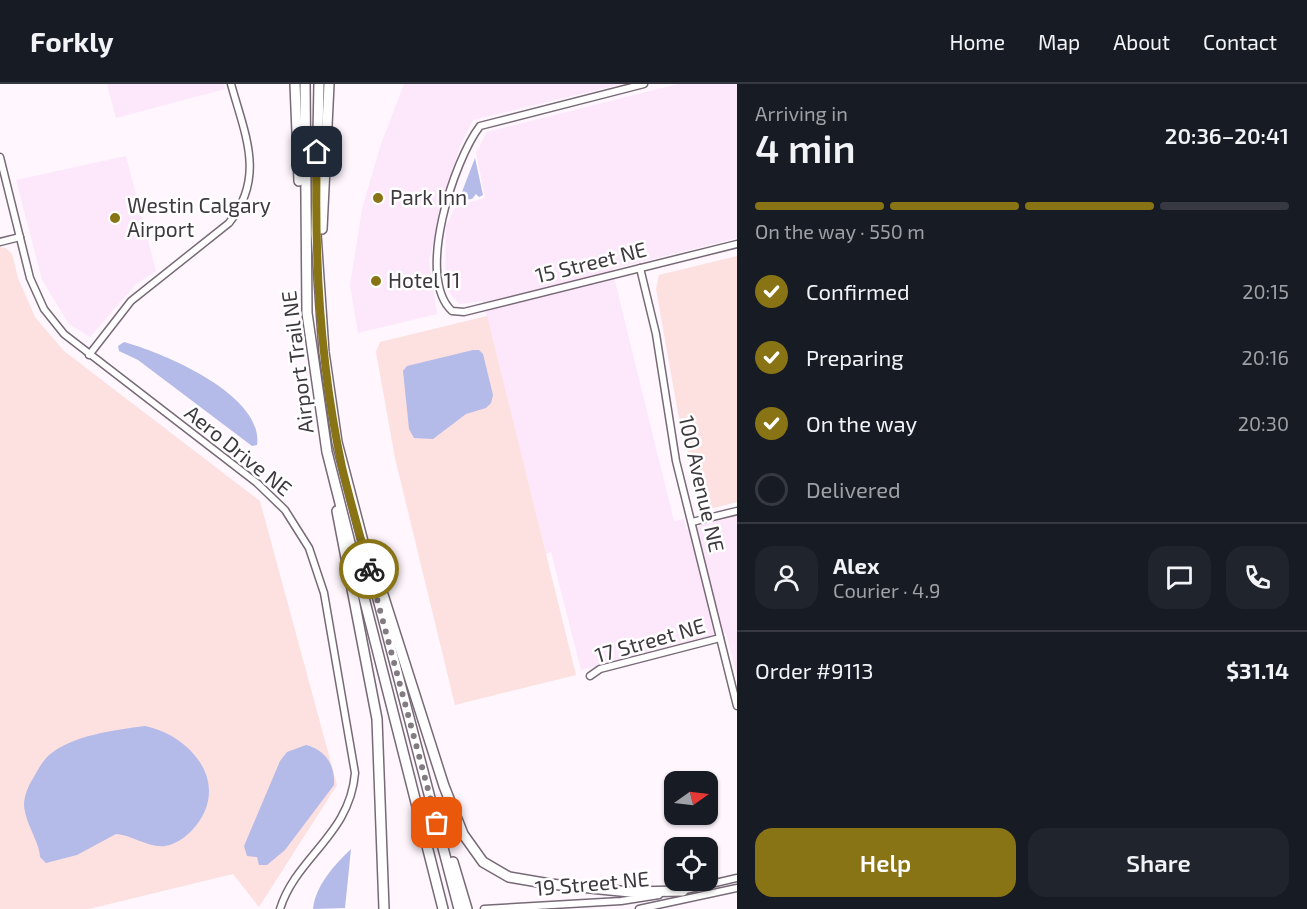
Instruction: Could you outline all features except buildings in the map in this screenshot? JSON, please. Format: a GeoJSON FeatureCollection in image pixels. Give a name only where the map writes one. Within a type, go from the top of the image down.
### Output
{"type":"FeatureCollection","features":[{"type":"Feature","properties":{"kind":"highway"},"geometry":{"type":"LineString","coordinates":[[295,84],[301,243],[307,313]]}},
{"type":"Feature","properties":{"kind":"highway","name":"Airport Trail NE"},"geometry":{"type":"LineString","coordinates":[[305,84],[307,313],[327,452],[443,909]]}},
{"type":"Feature","properties":{"kind":"highway","name":"Airport Trail NE"},"geometry":{"type":"LineString","coordinates":[[320,84],[316,234],[324,352],[343,468],[459,909]]}},
{"type":"Feature","properties":{"kind":"highway"},"geometry":{"type":"LineString","coordinates":[[324,352],[321,248],[329,84]]}},
{"type":"Feature","properties":{"kind":"highway"},"geometry":{"type":"LineString","coordinates":[[327,452],[377,719],[384,909]]}},
{"type":"Feature","properties":{"kind":"highway"},"geometry":{"type":"LineString","coordinates":[[343,468],[433,754],[472,849],[483,862],[500,873],[528,881],[600,891],[664,891]]}},
{"type":"Feature","properties":{"kind":"highway"},"geometry":{"type":"LineString","coordinates":[[426,780],[444,829],[466,909]]}},
{"type":"Feature","properties":{"kind":"highway"},"geometry":{"type":"LineString","coordinates":[[383,885],[388,909]]}},
{"type":"Feature","properties":{"kind":"street"},"geometry":{"type":"LineString","coordinates":[[89,355],[131,301],[229,223],[240,210],[251,179],[251,161],[231,84]]}},
{"type":"Feature","properties":{"kind":"street","name":"15 Street NE"},"geometry":{"type":"LineString","coordinates":[[644,84],[480,126],[459,165],[438,239],[439,281],[446,304],[452,311],[464,312],[737,244]]}},
{"type":"Feature","properties":{"kind":"street","name":"Aero Drive NE"},"geometry":{"type":"LineString","coordinates":[[0,157],[30,278],[44,309],[64,334],[89,355],[257,483],[285,510],[309,548],[324,593],[354,759],[355,779],[351,797],[340,821],[286,894],[280,909]]}},
{"type":"Feature","properties":{"kind":"street"},"geometry":{"type":"LineString","coordinates":[[0,242],[20,237]]}},
{"type":"Feature","properties":{"kind":"street","name":"100 Avenue NE"},"geometry":{"type":"LineString","coordinates":[[640,268],[658,344],[674,453],[737,706]]}},
{"type":"Feature","properties":{"kind":"street"},"geometry":{"type":"LineString","coordinates":[[692,522],[737,511]]}},
{"type":"Feature","properties":{"kind":"street","name":"17 Street NE"},"geometry":{"type":"LineString","coordinates":[[590,676],[600,669],[720,638]]}},
{"type":"Feature","properties":{"kind":"street","name":"19 Street NE"},"geometry":{"type":"LineString","coordinates":[[718,883],[737,878]]}},
{"type":"Feature","properties":{"kind":"street","name":"19 Street NE"},"geometry":{"type":"LineString","coordinates":[[639,909],[737,888]]}},
{"type":"Feature","properties":{"kind":"street","name":"19 Street NE"},"geometry":{"type":"LineString","coordinates":[[484,909],[621,901],[683,891]]}},
{"type":"Feature","properties":{"kind":"shaded area"},"geometry":{"type":"Polygon","coordinates":[[[107,84],[224,84],[225,89],[116,118],[107,84]]]}},
{"type":"Feature","properties":{"kind":"shaded area"},"geometry":{"type":"Polygon","coordinates":[[[404,84],[622,84],[473,120],[460,146],[429,260],[437,314],[358,333],[350,285],[362,209],[381,144],[404,84]]]}},
{"type":"Feature","properties":{"kind":"shaded area"},"geometry":{"type":"Polygon","coordinates":[[[678,84],[737,84],[737,238],[612,269],[674,521],[684,519],[686,529],[737,516],[737,676],[726,633],[581,670],[551,552],[546,554],[483,301],[459,304],[445,287],[446,226],[456,206],[485,198],[476,153],[487,132],[678,84]]]}},
{"type":"Feature","properties":{"kind":"shaded area"},"geometry":{"type":"Polygon","coordinates":[[[126,156],[156,271],[135,285],[90,337],[69,324],[42,280],[16,180],[126,156]]]}},
{"type":"Feature","properties":{"kind":"shaded area"},"geometry":{"type":"Polygon","coordinates":[[[0,247],[6,248],[12,254],[18,278],[35,317],[64,351],[260,501],[337,785],[259,907],[233,874],[89,909],[0,909],[0,247]]]}},
{"type":"Feature","properties":{"kind":"shaded area"},"geometry":{"type":"Polygon","coordinates":[[[737,256],[737,502],[710,509],[702,507],[678,413],[656,289],[659,275],[737,256]]]}},
{"type":"Feature","properties":{"kind":"shaded area"},"geometry":{"type":"Polygon","coordinates":[[[487,316],[576,675],[455,705],[395,458],[376,352],[380,342],[487,316]]]}},
{"type":"Feature","properties":{"kind":"water"},"geometry":{"type":"Polygon","coordinates":[[[475,158],[483,195],[479,197],[476,194],[472,199],[462,200],[460,197],[475,158]]]}},
{"type":"Feature","properties":{"kind":"water"},"geometry":{"type":"Polygon","coordinates":[[[124,342],[186,366],[229,393],[245,409],[255,427],[257,445],[252,446],[138,360],[119,351],[118,346],[124,342]]]}},
{"type":"Feature","properties":{"kind":"water"},"geometry":{"type":"Polygon","coordinates":[[[479,350],[483,354],[493,395],[491,403],[486,408],[466,414],[433,439],[414,438],[409,429],[403,371],[407,366],[479,350]]]}},
{"type":"Feature","properties":{"kind":"water"},"geometry":{"type":"Polygon","coordinates":[[[145,726],[176,739],[200,762],[209,791],[206,807],[198,823],[183,838],[170,845],[152,845],[116,834],[77,855],[46,863],[40,857],[24,805],[28,789],[43,762],[58,749],[81,738],[145,726]]]}},
{"type":"Feature","properties":{"kind":"water"},"geometry":{"type":"Polygon","coordinates":[[[306,745],[313,747],[328,759],[333,771],[334,785],[285,850],[267,865],[259,865],[257,857],[247,856],[244,846],[280,761],[287,752],[306,745]]]}},
{"type":"Feature","properties":{"kind":"water"},"geometry":{"type":"Polygon","coordinates":[[[351,849],[345,908],[313,909],[322,884],[332,869],[351,849]]]}},
{"type":"Feature","properties":{"kind":"way so far"},"geometry":{"type":"LineString","coordinates":[[369,569],[437,823]]}},
{"type":"Feature","properties":{"kind":"place","name":"Park Inn"},"geometry":{"type":"Point","coordinates":[378,198]}},
{"type":"Feature","properties":{"kind":"place","name":"Westin Calgary Airport"},"geometry":{"type":"Point","coordinates":[115,218]}},
{"type":"Feature","properties":{"kind":"place","name":"Hotel 11"},"geometry":{"type":"Point","coordinates":[376,281]}},
{"type":"Feature","properties":{"kind":"route"},"geometry":{"type":"LineString","coordinates":[[317,152],[316,234],[328,385],[343,468],[369,569]]}}]}
